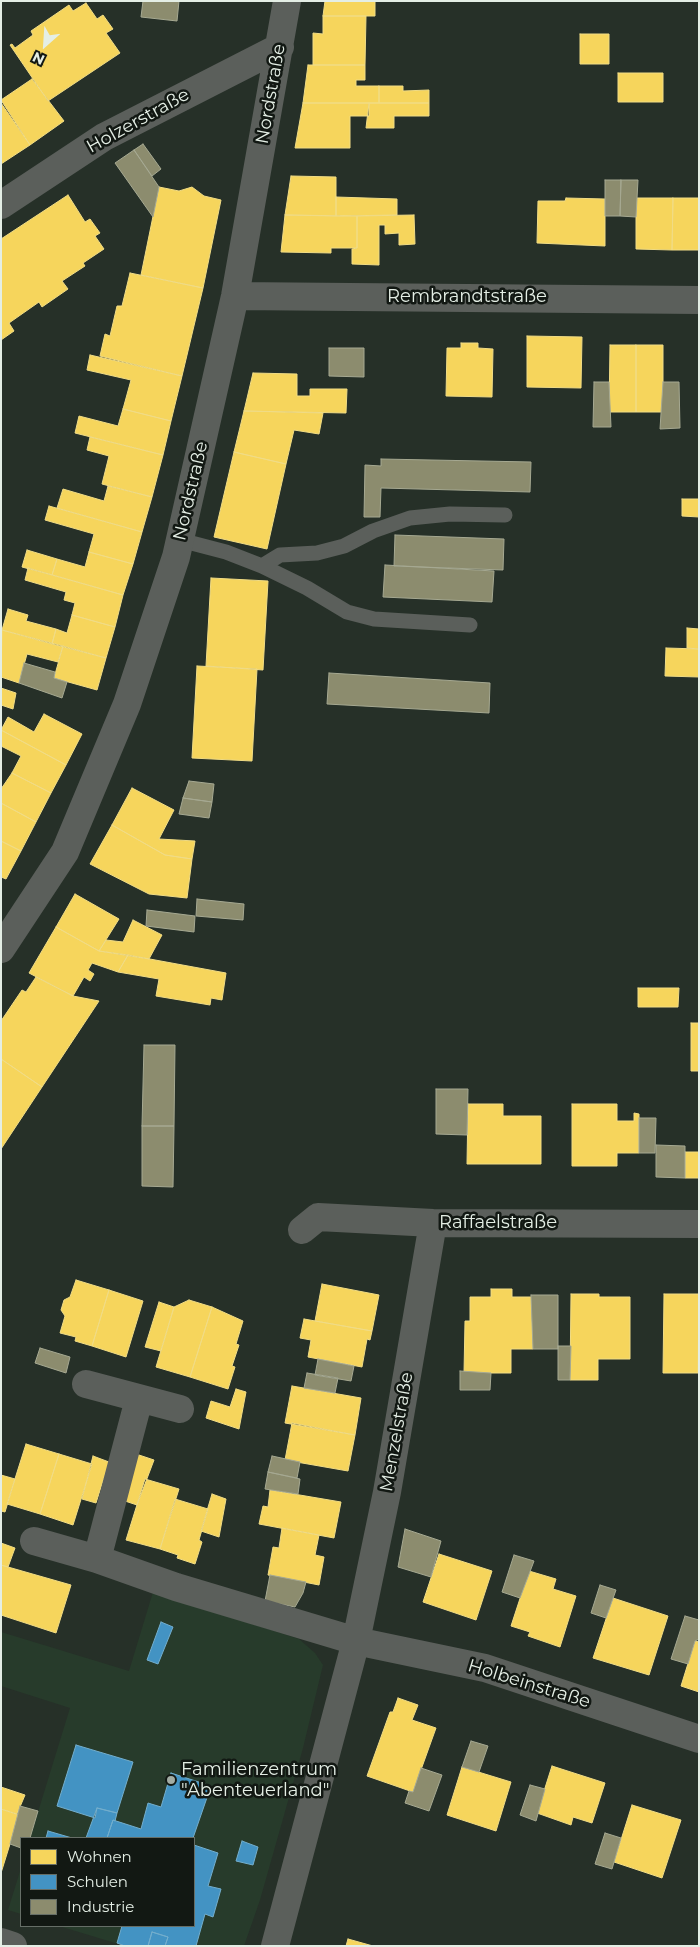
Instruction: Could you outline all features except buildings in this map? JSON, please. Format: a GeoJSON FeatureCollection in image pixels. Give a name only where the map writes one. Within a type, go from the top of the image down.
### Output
{"type":"FeatureCollection","features":[{"type":"Feature","properties":{"kind":"street","name":"Nordstraße"},"geometry":{"type":"LineString","coordinates":[[1,949],[64,852],[127,704],[180,540],[235,296],[280,47],[286,1]]}},
{"type":"Feature","properties":{"kind":"street","name":"Holzerstraße"},"geometry":{"type":"LineString","coordinates":[[1,204],[104,137],[280,47]]}},
{"type":"Feature","properties":{"kind":"street","name":"Rembrandtstraße"},"geometry":{"type":"LineString","coordinates":[[235,296],[699,300]]}},
{"type":"Feature","properties":{"kind":"street","name":"Raffaelstraße"},"geometry":{"type":"LineString","coordinates":[[302,1230],[318,1217],[433,1223],[699,1224]]}},
{"type":"Feature","properties":{"kind":"street","name":"Menzelstraße"},"geometry":{"type":"LineString","coordinates":[[275,1946],[356,1640],[387,1492],[433,1223]]}},
{"type":"Feature","properties":{"kind":"street"},"geometry":{"type":"LineString","coordinates":[[86,1384],[180,1409]]}},
{"type":"Feature","properties":{"kind":"street"},"geometry":{"type":"LineString","coordinates":[[97,1559],[138,1399]]}},
{"type":"Feature","properties":{"kind":"street"},"geometry":{"type":"LineString","coordinates":[[34,1540],[176,1586],[356,1640]]}},
{"type":"Feature","properties":{"kind":"street","name":"Holbeinstraße"},"geometry":{"type":"LineString","coordinates":[[356,1640],[485,1668],[699,1738]]}},
{"type":"Feature","properties":{"kind":"street"},"geometry":{"type":"LineString","coordinates":[[1,1942],[13,1946]]}},
{"type":"Feature","properties":{"kind":"lane"},"geometry":{"type":"LineString","coordinates":[[262,566],[280,555],[317,553],[344,546],[373,531],[410,518],[450,514],[505,515]]}},
{"type":"Feature","properties":{"kind":"lane"},"geometry":{"type":"LineString","coordinates":[[180,540],[226,552],[262,566],[307,588],[347,612],[374,619],[470,625]]}},
{"type":"Feature","properties":{"kind":"shaded area","name":"Familienzentrum \"Abenteuerland\""},"geometry":{"type":"Polygon","coordinates":[[[153,1592],[299,1639],[315,1653],[323,1665],[303,1748],[260,1900],[244,1946],[125,1946],[62,1927],[195,1927],[195,1837],[30,1837],[70,1708],[1,1686],[1,1632],[129,1671],[153,1592]]]}},
{"type":"Feature","properties":{"kind":"shaded area"},"geometry":{"type":"Polygon","coordinates":[[[20,1871],[20,1914],[8,1910],[20,1871]]]}},
{"type":"Feature","properties":{"kind":"place","name":"Familienzentrum \"Abenteuerland\""},"geometry":{"type":"Point","coordinates":[171,1780]}}]}
